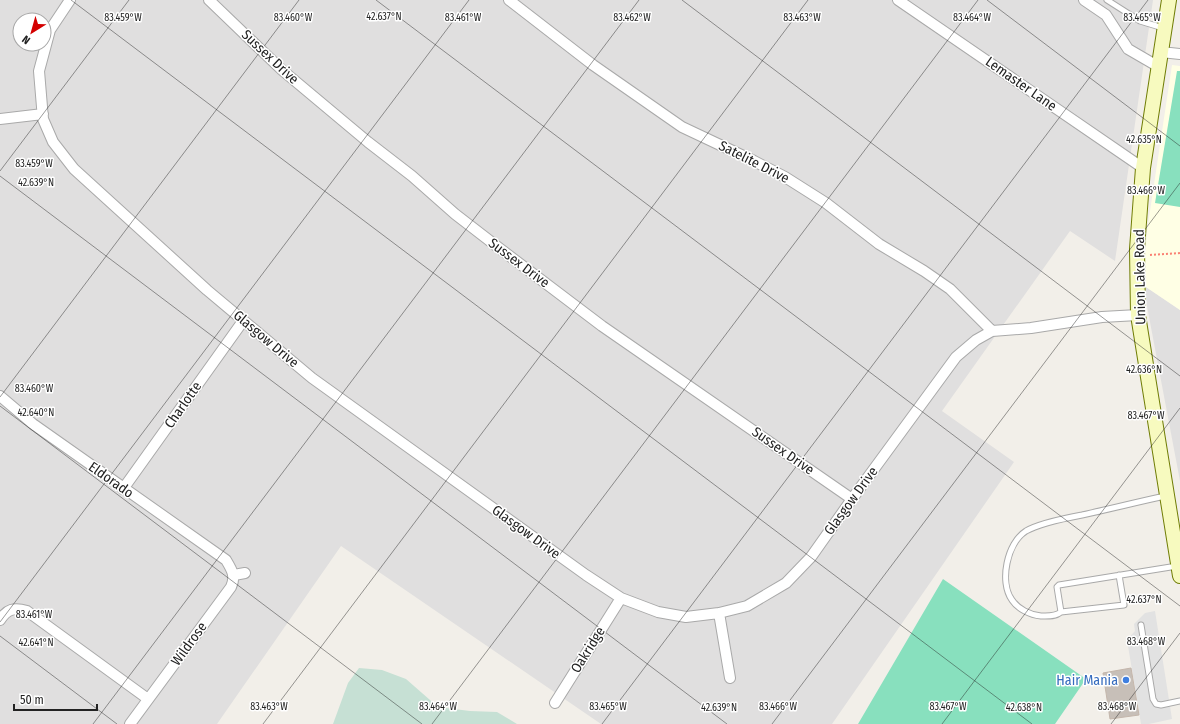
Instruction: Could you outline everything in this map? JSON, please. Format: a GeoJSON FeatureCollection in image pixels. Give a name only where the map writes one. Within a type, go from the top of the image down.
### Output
{"type":"FeatureCollection","features":[{"type":"Feature","properties":{"kind":"street","name":"Glasgow Drive"},"geometry":{"type":"LineString","coordinates":[[70,0],[50,30],[39,71],[43,119],[53,142],[74,169],[207,290],[312,378],[579,570],[621,598],[658,612],[686,617],[719,613],[747,606],[786,583],[811,557],[956,357],[976,340],[992,332],[1031,328],[1102,316],[1138,315]]}},
{"type":"Feature","properties":{"kind":"street","name":"Sussex Drive"},"geometry":{"type":"LineString","coordinates":[[209,0],[282,70],[368,142],[412,176],[455,214],[602,326],[852,499]]}},
{"type":"Feature","properties":{"kind":"street","name":"Satelite Drive"},"geometry":{"type":"LineString","coordinates":[[509,0],[593,65],[682,127],[785,177],[826,203],[879,244],[924,271],[950,289],[992,332]]}},
{"type":"Feature","properties":{"kind":"street","name":"Lemaster Lane"},"geometry":{"type":"LineString","coordinates":[[898,0],[1143,168]]}},
{"type":"Feature","properties":{"kind":"street"},"geometry":{"type":"LineString","coordinates":[[1084,0],[1106,15],[1128,49],[1159,67]]}},
{"type":"Feature","properties":{"kind":"street","name":"Union Lake Road"},"geometry":{"type":"LineString","coordinates":[[1169,0],[1143,168],[1137,249],[1138,315],[1179,571]]}},
{"type":"Feature","properties":{"kind":"street"},"geometry":{"type":"LineString","coordinates":[[1161,52],[1180,54]]}},
{"type":"Feature","properties":{"kind":"street"},"geometry":{"type":"LineString","coordinates":[[0,119],[43,114]]}},
{"type":"Feature","properties":{"kind":"street","name":"Charlotte"},"geometry":{"type":"LineString","coordinates":[[123,488],[243,320]]}},
{"type":"Feature","properties":{"kind":"street","name":"Eldorado"},"geometry":{"type":"LineString","coordinates":[[0,396],[33,424],[226,560],[234,575]]}},
{"type":"Feature","properties":{"kind":"street"},"geometry":{"type":"LineString","coordinates":[[234,575],[245,573]]}},
{"type":"Feature","properties":{"kind":"street","name":"Wildrose"},"geometry":{"type":"LineString","coordinates":[[130,724],[231,587],[234,580],[234,575]]}},
{"type":"Feature","properties":{"kind":"street","name":"Oakridge"},"geometry":{"type":"LineString","coordinates":[[555,703],[621,598]]}},
{"type":"Feature","properties":{"kind":"street"},"geometry":{"type":"LineString","coordinates":[[0,620],[6,612],[12,609],[19,608],[27,611],[148,699]]}},
{"type":"Feature","properties":{"kind":"street"},"geometry":{"type":"LineString","coordinates":[[719,613],[730,678]]}},
{"type":"Feature","properties":{"kind":"lane"},"geometry":{"type":"LineString","coordinates":[[1107,0],[1140,21],[1164,28]]}},
{"type":"Feature","properties":{"kind":"lane"},"geometry":{"type":"LineString","coordinates":[[1119,575],[1124,605],[1061,612],[1058,615],[1049,616],[1037,616],[1018,607],[1011,600],[1007,589],[1006,576],[1010,551],[1017,540],[1026,532],[1054,521],[1167,496]]}},
{"type":"Feature","properties":{"kind":"lane"},"geometry":{"type":"LineString","coordinates":[[1061,612],[1057,587],[1059,584],[1119,575],[1179,571]]}},
{"type":"Feature","properties":{"kind":"lane"},"geometry":{"type":"LineString","coordinates":[[1141,625],[1153,699],[1156,704],[1161,705],[1180,701]]}},
{"type":"Feature","properties":{"kind":"path"},"geometry":{"type":"LineString","coordinates":[[1144,255],[1180,253]]}},
{"type":"Feature","properties":{"kind":"shaded area"},"geometry":{"type":"Polygon","coordinates":[[[0,0],[1153,0],[1115,261],[1070,231],[942,411],[1014,462],[832,724],[601,724],[341,546],[217,724],[0,724],[0,0]]]}},
{"type":"Feature","properties":{"kind":"shaded area"},"geometry":{"type":"Polygon","coordinates":[[[1172,65],[1180,66],[1180,310],[1143,285],[1147,231],[1172,65]]]}},
{"type":"Feature","properties":{"kind":"shaded area"},"geometry":{"type":"Polygon","coordinates":[[[1143,285],[1180,310],[1180,481],[1143,285]]]}},
{"type":"Feature","properties":{"kind":"shaded area"},"geometry":{"type":"Polygon","coordinates":[[[1155,611],[1172,719],[1149,724],[1141,724],[1127,640],[1135,631],[1134,624],[1145,613],[1155,611]]]}},
{"type":"Feature","properties":{"kind":"shaded area"},"geometry":{"type":"Polygon","coordinates":[[[359,668],[382,670],[406,679],[438,707],[470,711],[497,712],[517,724],[333,724],[348,683],[359,668]]]}},
{"type":"Feature","properties":{"kind":"green space"},"geometry":{"type":"Polygon","coordinates":[[[1177,71],[1180,71],[1180,207],[1155,203],[1177,71]]]}},
{"type":"Feature","properties":{"kind":"green space"},"geometry":{"type":"Polygon","coordinates":[[[943,579],[1086,679],[1055,724],[858,724],[943,579]]]}},
{"type":"Feature","properties":{"kind":"building"},"geometry":{"type":"Polygon","coordinates":[[[1131,668],[1139,715],[1110,719],[1103,673],[1131,668]]]}},
{"type":"Feature","properties":{"kind":"place","name":"Hair Mania"},"geometry":{"type":"Point","coordinates":[1126,680]}}]}
